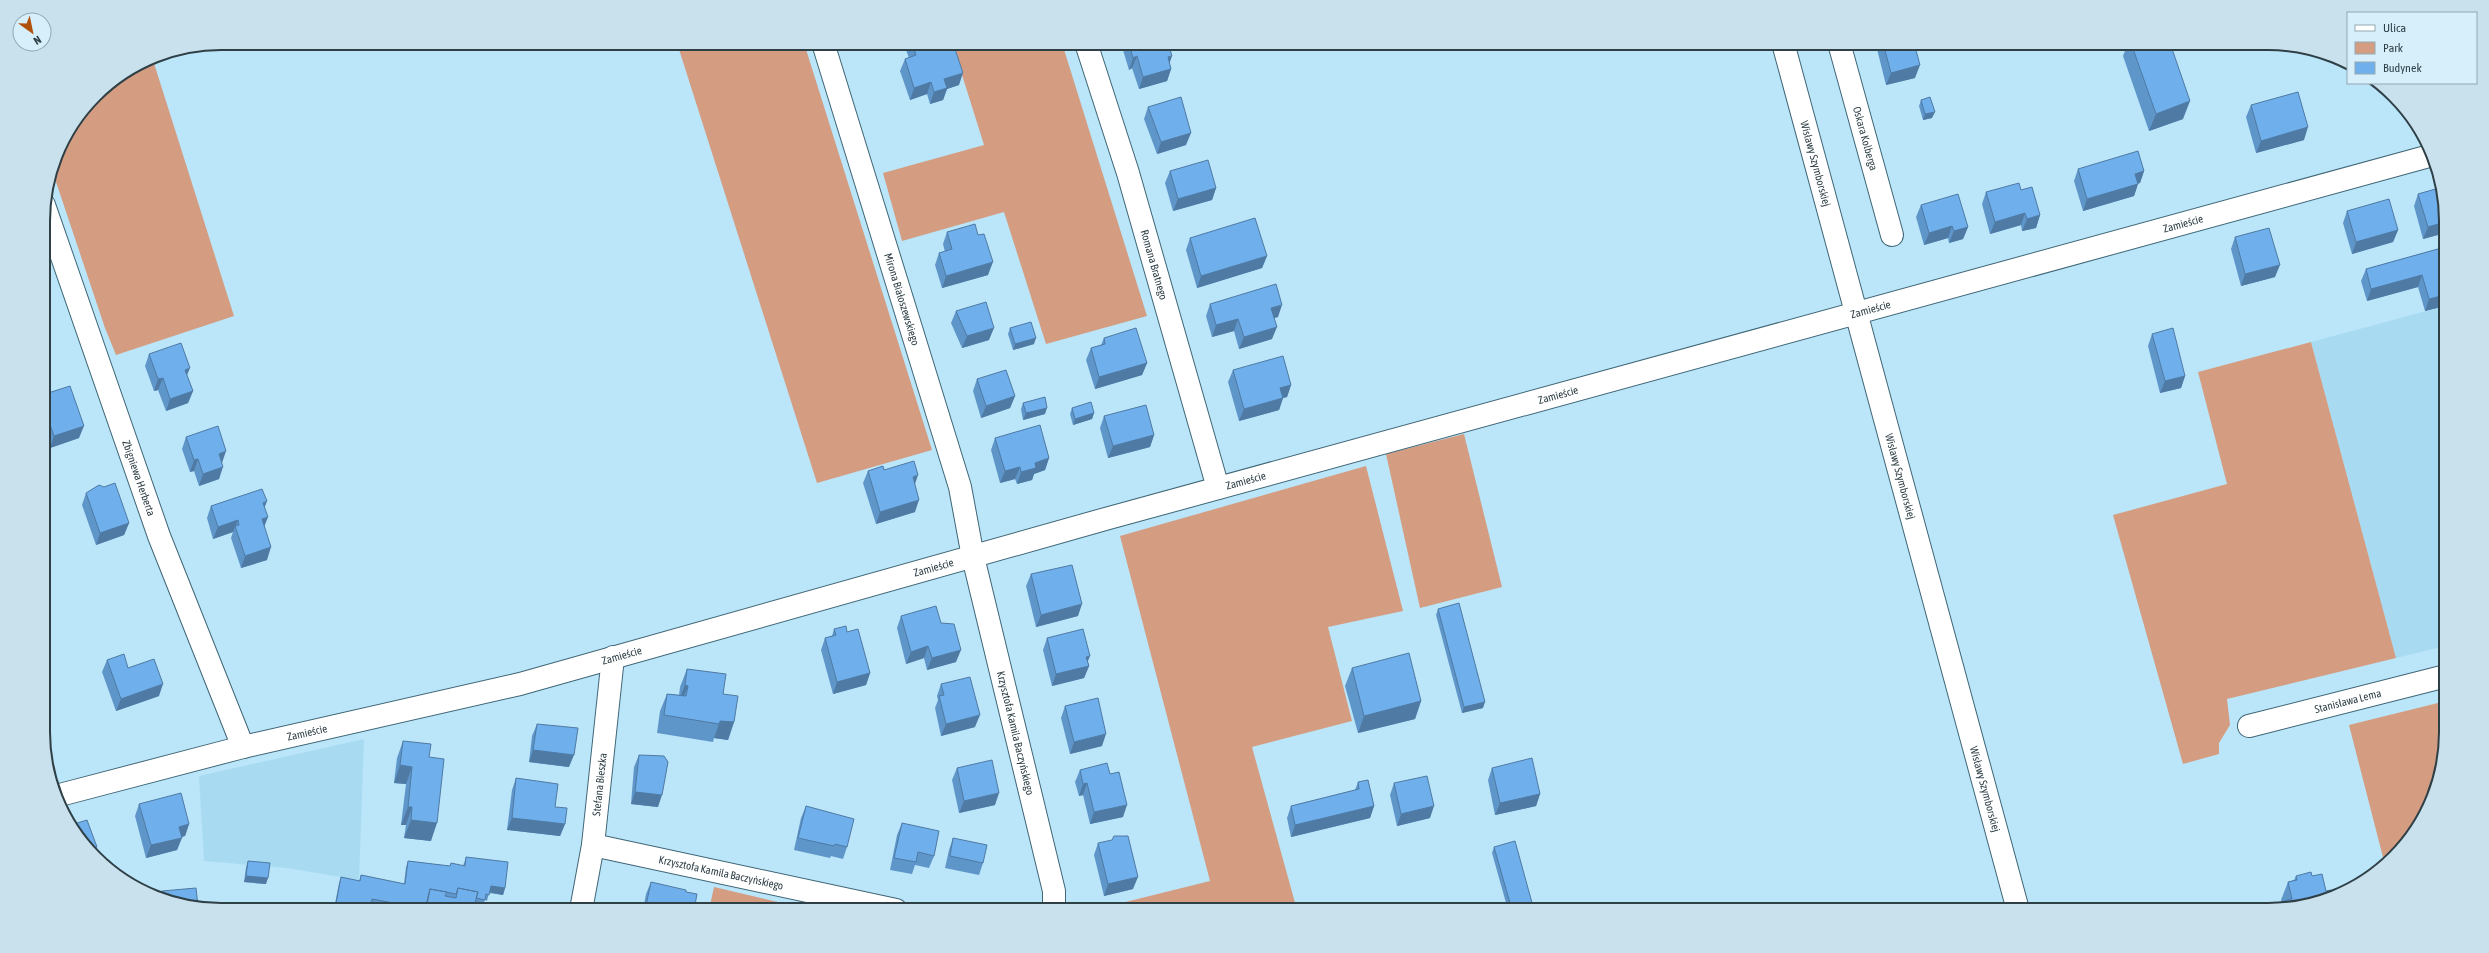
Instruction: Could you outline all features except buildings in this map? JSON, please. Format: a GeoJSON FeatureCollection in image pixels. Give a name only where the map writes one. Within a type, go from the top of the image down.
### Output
{"type":"FeatureCollection","features":[{"type":"Feature","properties":{"kind":"street","name":"Mirona Białoszewskiego"},"geometry":{"type":"LineString","coordinates":[[825,50],[960,487],[973,557]]}},
{"type":"Feature","properties":{"kind":"street","name":"Romana Bratnego"},"geometry":{"type":"LineString","coordinates":[[1088,50],[1128,174],[1218,488]]}},
{"type":"Feature","properties":{"kind":"street","name":"Wisławy Szymborskiej"},"geometry":{"type":"LineString","coordinates":[[1785,50],[2016,903]]}},
{"type":"Feature","properties":{"kind":"street","name":"Oskara Kolberga"},"geometry":{"type":"LineString","coordinates":[[1841,50],[1892,235]]}},
{"type":"Feature","properties":{"kind":"street","name":"Zamieście"},"geometry":{"type":"LineString","coordinates":[[62,794],[243,747],[520,684],[1218,488],[2427,157]]}},
{"type":"Feature","properties":{"kind":"street","name":"Zbigniewa Herberta"},"geometry":{"type":"LineString","coordinates":[[50,222],[159,536],[243,747]]}},
{"type":"Feature","properties":{"kind":"street","name":"Krzysztofa Kamila Baczyńskiego"},"geometry":{"type":"LineString","coordinates":[[973,557],[1054,891],[1054,903]]}},
{"type":"Feature","properties":{"kind":"street","name":"Stefana Bieszka"},"geometry":{"type":"LineString","coordinates":[[582,903],[593,845],[613,658]]}},
{"type":"Feature","properties":{"kind":"street","name":"Stanisława Lema"},"geometry":{"type":"LineString","coordinates":[[2249,726],[2439,678]]}},
{"type":"Feature","properties":{"kind":"street","name":"Krzysztofa Kamila Baczyńskiego"},"geometry":{"type":"LineString","coordinates":[[593,845],[863,903]]}},
{"type":"Feature","properties":{"kind":"shaded area"},"geometry":{"type":"Polygon","coordinates":[[[2439,308],[2439,648],[2396,658],[2311,342],[2439,308]]]}},
{"type":"Feature","properties":{"kind":"shaded area"},"geometry":{"type":"Polygon","coordinates":[[[364,739],[359,880],[287,868],[204,861],[199,776],[364,739]]]}},
{"type":"Feature","properties":{"kind":"green space"},"geometry":{"type":"Polygon","coordinates":[[[679,50],[806,50],[932,450],[817,483],[679,50]]]}},
{"type":"Feature","properties":{"kind":"green space"},"geometry":{"type":"Polygon","coordinates":[[[954,50],[1064,50],[1147,316],[1046,344],[1004,212],[902,241],[883,173],[984,145],[954,50]]]}},
{"type":"Feature","properties":{"kind":"green space"},"geometry":{"type":"Polygon","coordinates":[[[154,63],[234,316],[116,355],[105,328],[55,179],[63,155],[73,135],[92,108],[117,85],[135,73],[154,63]]]}},
{"type":"Feature","properties":{"kind":"green space"},"geometry":{"type":"Polygon","coordinates":[[[2311,342],[2396,658],[2227,699],[2230,725],[2219,743],[2219,754],[2183,764],[2113,515],[2227,484],[2198,372],[2311,342]]]}},
{"type":"Feature","properties":{"kind":"green space"},"geometry":{"type":"Polygon","coordinates":[[[1464,434],[1502,587],[1420,608],[1386,454],[1464,434]]]}},
{"type":"Feature","properties":{"kind":"green space"},"geometry":{"type":"Polygon","coordinates":[[[1366,466],[1403,611],[1328,627],[1352,721],[1252,747],[1295,903],[1121,903],[1210,881],[1120,536],[1366,466]]]}},
{"type":"Feature","properties":{"kind":"green space"},"geometry":{"type":"Polygon","coordinates":[[[2439,703],[2438,755],[2430,787],[2416,818],[2397,845],[2383,859],[2349,725],[2439,703]]]}},
{"type":"Feature","properties":{"kind":"green space"},"geometry":{"type":"Polygon","coordinates":[[[714,887],[782,903],[711,903],[714,887]]]}}]}
